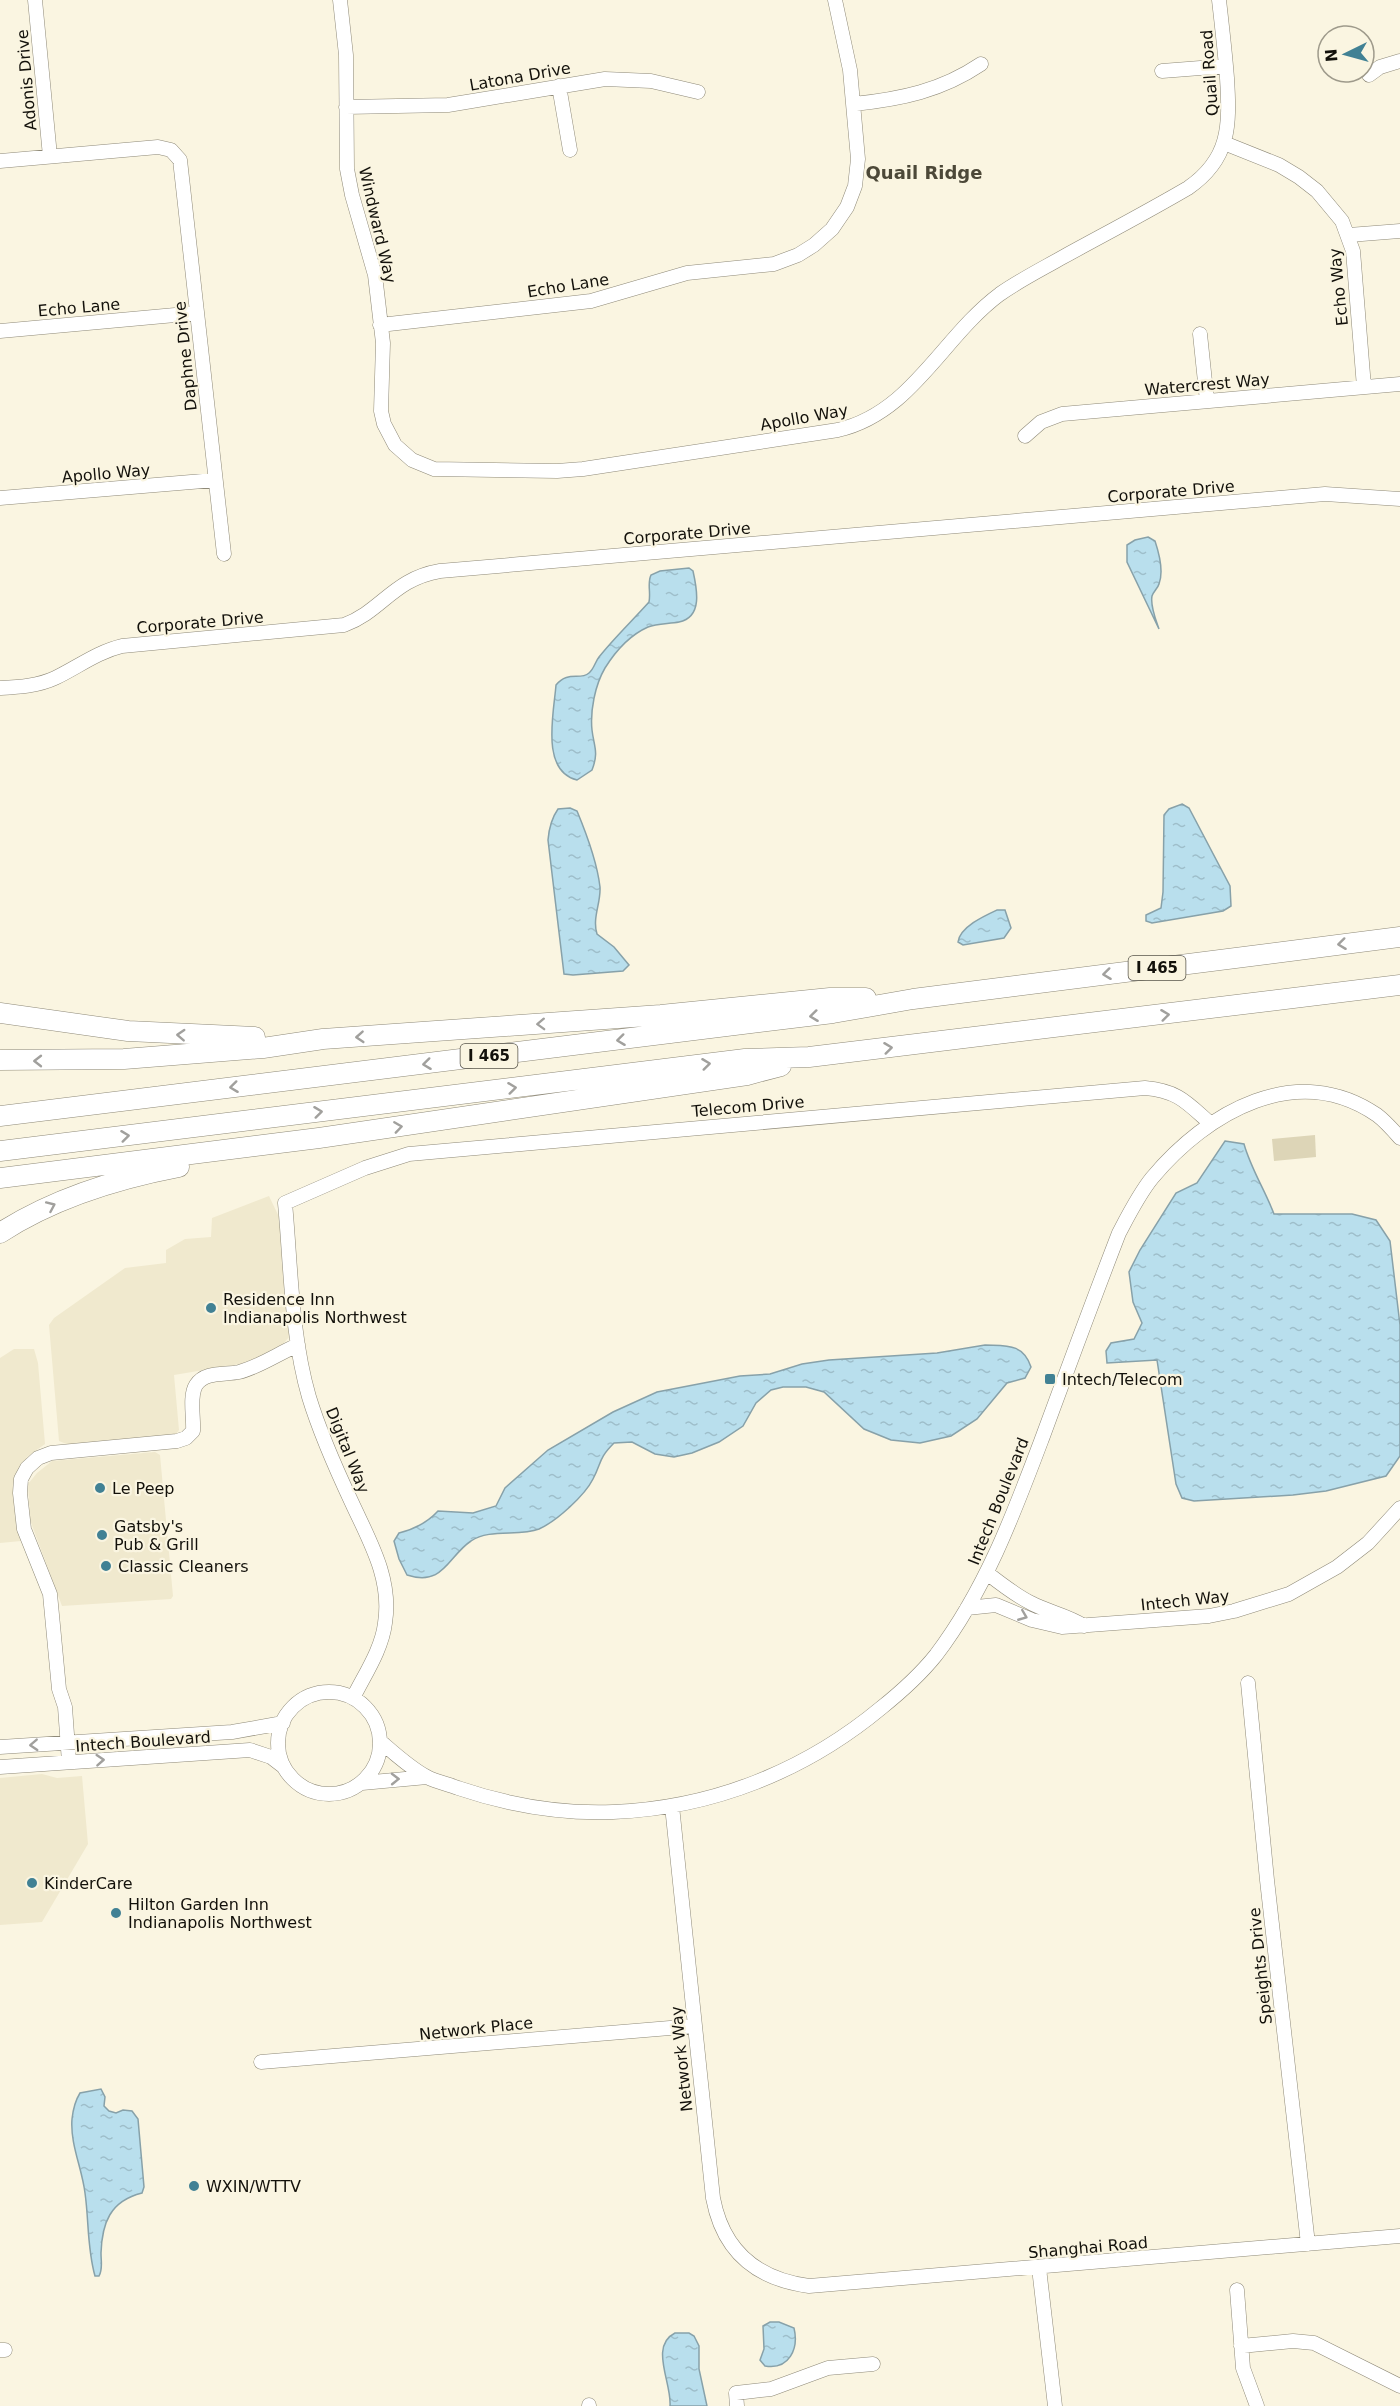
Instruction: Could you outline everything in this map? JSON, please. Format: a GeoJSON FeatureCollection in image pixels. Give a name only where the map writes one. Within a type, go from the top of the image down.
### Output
{"type":"FeatureCollection","features":[{"type":"Feature","properties":{"kind":"highway","name":"I 465"},"geometry":{"type":"LineString","coordinates":[[0,1116],[833,1013],[913,999],[1400,937]]}},
{"type":"Feature","properties":{"kind":"highway","name":"I 465"},"geometry":{"type":"LineString","coordinates":[[0,1151],[733,1061],[809,1057],[1400,985]]}},
{"type":"Feature","properties":{"kind":"highway"},"geometry":{"type":"LineString","coordinates":[[0,1060],[124,1059],[263,1048],[323,1039],[661,1015],[830,998],[913,999]]}},
{"type":"Feature","properties":{"kind":"highway"},"geometry":{"type":"LineString","coordinates":[[0,1013],[128,1031],[323,1039]]}},
{"type":"Feature","properties":{"kind":"highway"},"geometry":{"type":"LineString","coordinates":[[0,1178],[320,1138],[747,1075],[809,1057]]}},
{"type":"Feature","properties":{"kind":"highway"},"geometry":{"type":"LineString","coordinates":[[0,1233],[49,1206],[103,1185],[157,1171],[261,1153],[320,1138]]}},
{"type":"Feature","properties":{"kind":"street","name":"Adonis Drive"},"geometry":{"type":"LineString","coordinates":[[35,0],[50,156]]}},
{"type":"Feature","properties":{"kind":"street","name":"Windward Way"},"geometry":{"type":"LineString","coordinates":[[340,0],[346,55],[347,169],[352,195],[375,275],[383,355],[381,411],[388,433],[401,451]]}},
{"type":"Feature","properties":{"kind":"street","name":"Echo Lane"},"geometry":{"type":"LineString","coordinates":[[380,325],[591,301],[682,274],[764,265],[793,257],[814,245],[843,215],[855,186],[858,159],[850,70],[835,0]]}},
{"type":"Feature","properties":{"kind":"street","name":"Quail Road"},"geometry":{"type":"LineString","coordinates":[[1219,0],[1230,117],[1224,143]]}},
{"type":"Feature","properties":{"kind":"street"},"geometry":{"type":"LineString","coordinates":[[1376,70],[1386,64],[1400,61]]}},
{"type":"Feature","properties":{"kind":"street"},"geometry":{"type":"LineString","coordinates":[[854,104],[921,94],[946,84],[981,64]]}},
{"type":"Feature","properties":{"kind":"street"},"geometry":{"type":"LineString","coordinates":[[1162,71],[1226,66]]}},
{"type":"Feature","properties":{"kind":"street","name":"Latona Drive"},"geometry":{"type":"LineString","coordinates":[[346,107],[448,105],[596,80],[628,79],[660,83],[698,92]]}},
{"type":"Feature","properties":{"kind":"street"},"geometry":{"type":"LineString","coordinates":[[559,86],[570,150]]}},
{"type":"Feature","properties":{"kind":"street","name":"Echo Way"},"geometry":{"type":"LineString","coordinates":[[1224,143],[1279,165],[1299,177],[1329,204],[1342,220],[1353,251],[1365,387]]}},
{"type":"Feature","properties":{"kind":"street","name":"Apollo Way"},"geometry":{"type":"LineString","coordinates":[[401,451],[416,462],[439,470],[569,470],[838,430],[856,425],[875,416],[899,399],[965,325],[988,303],[1021,280],[1188,188],[1211,167],[1224,143]]}},
{"type":"Feature","properties":{"kind":"street","name":"Daphne Drive"},"geometry":{"type":"LineString","coordinates":[[50,156],[158,147],[167,148],[176,155],[180,163],[224,554]]}},
{"type":"Feature","properties":{"kind":"street"},"geometry":{"type":"LineString","coordinates":[[0,161],[50,156]]}},
{"type":"Feature","properties":{"kind":"street"},"geometry":{"type":"LineString","coordinates":[[1349,235],[1400,231]]}},
{"type":"Feature","properties":{"kind":"street","name":"Echo Lane"},"geometry":{"type":"LineString","coordinates":[[0,331],[198,314]]}},
{"type":"Feature","properties":{"kind":"street"},"geometry":{"type":"LineString","coordinates":[[1200,334],[1207,400]]}},
{"type":"Feature","properties":{"kind":"street","name":"Watercrest Way"},"geometry":{"type":"LineString","coordinates":[[1025,436],[1041,422],[1062,414],[1400,384]]}},
{"type":"Feature","properties":{"kind":"street","name":"Apollo Way"},"geometry":{"type":"LineString","coordinates":[[0,498],[215,480]]}},
{"type":"Feature","properties":{"kind":"street","name":"Corporate Drive"},"geometry":{"type":"LineString","coordinates":[[0,688],[41,683],[101,653],[132,644],[344,625],[360,617],[404,583],[440,571],[1325,494],[1400,499]]}},
{"type":"Feature","properties":{"kind":"street","name":"Telecom Drive"},"geometry":{"type":"LineString","coordinates":[[285,1203],[365,1168],[409,1154],[1011,1098],[1146,1088],[1165,1090],[1182,1098],[1211,1124]]}},
{"type":"Feature","properties":{"kind":"street","name":"Intech Boulevard"},"geometry":{"type":"LineString","coordinates":[[380,1741],[403,1761],[427,1777],[487,1797],[542,1808],[611,1812],[672,1806],[726,1793],[768,1778],[816,1755],[914,1679],[938,1653],[967,1608],[1008,1529],[1125,1219],[1161,1168],[1189,1140],[1211,1124],[1250,1102],[1276,1094],[1311,1090],[1350,1101],[1378,1115],[1400,1137]]}},
{"type":"Feature","properties":{"kind":"street","name":"Digital Way"},"geometry":{"type":"LineString","coordinates":[[285,1203],[298,1345],[309,1398],[340,1476],[379,1561],[386,1591],[387,1612],[384,1630],[353,1698]]}},
{"type":"Feature","properties":{"kind":"street"},"geometry":{"type":"LineString","coordinates":[[69,1762],[65,1707],[59,1689],[50,1594],[24,1528],[20,1493],[23,1474],[34,1461],[51,1453],[177,1442],[186,1438],[193,1431],[193,1394],[195,1385],[201,1380],[214,1374],[240,1371],[298,1345]]}},
{"type":"Feature","properties":{"kind":"street","name":"Intech Way"},"geometry":{"type":"LineString","coordinates":[[967,1608],[996,1605],[1047,1625],[1062,1627],[1209,1616],[1234,1611],[1278,1598],[1337,1567],[1368,1543],[1400,1508]]}},
{"type":"Feature","properties":{"kind":"street"},"geometry":{"type":"LineString","coordinates":[[987,1573],[1030,1603],[1084,1626]]}},
{"type":"Feature","properties":{"kind":"street","name":"Speights Drive"},"geometry":{"type":"LineString","coordinates":[[1248,1683],[1267,1880],[1308,2244]]}},
{"type":"Feature","properties":{"kind":"street"},"geometry":{"type":"LineString","coordinates":[[334,1692],[353,1698],[372,1714],[378,1727],[380,1741],[375,1765],[362,1782],[341,1793],[318,1793],[297,1783],[284,1767],[278,1744],[283,1723],[296,1704],[314,1694],[334,1692]]}},
{"type":"Feature","properties":{"kind":"street","name":"Intech Boulevard"},"geometry":{"type":"LineString","coordinates":[[0,1747],[232,1732],[283,1723]]}},
{"type":"Feature","properties":{"kind":"street","name":"Intech Boulevard"},"geometry":{"type":"LineString","coordinates":[[0,1767],[250,1750],[271,1757],[284,1767]]}},
{"type":"Feature","properties":{"kind":"street","name":"Intech Boulevard"},"geometry":{"type":"LineString","coordinates":[[362,1782],[427,1777]]}},
{"type":"Feature","properties":{"kind":"street","name":"Network Way"},"geometry":{"type":"LineString","coordinates":[[672,1806],[694,2026],[717,2215],[727,2238],[742,2257],[757,2269],[780,2280]]}},
{"type":"Feature","properties":{"kind":"street","name":"Network Place"},"geometry":{"type":"LineString","coordinates":[[261,2062],[694,2026]]}},
{"type":"Feature","properties":{"kind":"street","name":"Shanghai Road"},"geometry":{"type":"LineString","coordinates":[[780,2280],[809,2286],[1400,2236]]}},
{"type":"Feature","properties":{"kind":"street"},"geometry":{"type":"LineString","coordinates":[[1039,2268],[1055,2406]]}},
{"type":"Feature","properties":{"kind":"street"},"geometry":{"type":"LineString","coordinates":[[1237,2290],[1244,2374],[1257,2406]]}},
{"type":"Feature","properties":{"kind":"street"},"geometry":{"type":"LineString","coordinates":[[1241,2346],[1293,2341],[1314,2343],[1400,2386]]}},
{"type":"Feature","properties":{"kind":"street"},"geometry":{"type":"LineString","coordinates":[[736,2400],[828,2368],[873,2364]]}},
{"type":"Feature","properties":{"kind":"shaded area"},"geometry":{"type":"Polygon","coordinates":[[[1315,1135],[1316,1157],[1274,1161],[1272,1139],[1315,1135]]]}},
{"type":"Feature","properties":{"kind":"shaded area"},"geometry":{"type":"Polygon","coordinates":[[[269,1196],[280,1219],[290,1336],[283,1344],[246,1363],[174,1375],[179,1430],[175,1436],[69,1445],[59,1441],[49,1325],[54,1318],[125,1268],[166,1263],[166,1250],[185,1239],[211,1237],[212,1218],[269,1196]]]}},
{"type":"Feature","properties":{"kind":"shaded area"},"geometry":{"type":"Polygon","coordinates":[[[14,1349],[34,1349],[38,1363],[45,1444],[27,1457],[19,1471],[21,1541],[0,1543],[0,1358],[14,1349]]]}},
{"type":"Feature","properties":{"kind":"shaded area"},"geometry":{"type":"Polygon","coordinates":[[[155,1452],[160,1455],[173,1596],[171,1599],[62,1606],[30,1520],[28,1484],[52,1461],[155,1452]]]}},
{"type":"Feature","properties":{"kind":"shaded area","name":"KinderCare"},"geometry":{"type":"Polygon","coordinates":[[[42,1774],[57,1778],[82,1776],[88,1844],[42,1922],[0,1925],[0,1778],[42,1774]]]}},
{"type":"Feature","properties":{"kind":"water"},"geometry":{"type":"Polygon","coordinates":[[[1148,537],[1155,541],[1160,562],[1160,579],[1152,600],[1159,629],[1127,562],[1127,545],[1135,540],[1148,537]]]}},
{"type":"Feature","properties":{"kind":"water"},"geometry":{"type":"Polygon","coordinates":[[[689,568],[693,571],[697,594],[692,614],[679,622],[655,625],[641,630],[613,656],[601,675],[594,698],[592,730],[596,754],[592,770],[577,780],[565,774],[558,765],[552,739],[556,685],[565,678],[582,676],[591,671],[605,650],[649,602],[651,575],[660,571],[689,568]]]}},
{"type":"Feature","properties":{"kind":"water"},"geometry":{"type":"Polygon","coordinates":[[[1182,804],[1189,808],[1230,886],[1231,906],[1223,911],[1152,923],[1146,921],[1146,915],[1161,908],[1163,892],[1164,815],[1169,809],[1182,804]]]}},
{"type":"Feature","properties":{"kind":"water"},"geometry":{"type":"Polygon","coordinates":[[[570,808],[577,811],[597,868],[600,887],[597,934],[614,947],[629,965],[623,971],[564,974],[548,840],[551,824],[558,809],[570,808]]]}},
{"type":"Feature","properties":{"kind":"water"},"geometry":{"type":"Polygon","coordinates":[[[997,910],[1005,910],[1011,928],[1004,938],[963,945],[958,942],[968,927],[997,910]]]}},
{"type":"Feature","properties":{"kind":"water"},"geometry":{"type":"Polygon","coordinates":[[[1225,1141],[1244,1144],[1274,1214],[1352,1214],[1376,1220],[1390,1241],[1400,1325],[1400,1456],[1386,1476],[1326,1491],[1293,1495],[1194,1501],[1182,1498],[1176,1484],[1157,1360],[1107,1363],[1106,1351],[1111,1343],[1134,1339],[1142,1323],[1133,1302],[1129,1272],[1140,1250],[1176,1193],[1197,1183],[1225,1141]]]}},
{"type":"Feature","properties":{"kind":"water"},"geometry":{"type":"Polygon","coordinates":[[[985,1345],[1013,1347],[1028,1359],[1031,1367],[1025,1378],[1007,1383],[977,1419],[951,1436],[920,1443],[891,1440],[864,1429],[824,1392],[806,1387],[783,1387],[771,1390],[756,1403],[743,1426],[719,1442],[692,1453],[674,1457],[655,1454],[632,1442],[614,1443],[603,1457],[584,1492],[562,1514],[539,1529],[479,1537],[463,1547],[444,1568],[429,1577],[419,1578],[407,1575],[399,1559],[394,1541],[399,1533],[420,1525],[438,1511],[473,1513],[496,1506],[505,1488],[548,1450],[613,1412],[657,1392],[740,1376],[770,1374],[802,1364],[829,1360],[937,1353],[985,1345]]]}},
{"type":"Feature","properties":{"kind":"water"},"geometry":{"type":"Polygon","coordinates":[[[101,2089],[105,2097],[104,2106],[109,2111],[116,2113],[123,2110],[132,2111],[138,2119],[144,2187],[142,2193],[122,2202],[110,2215],[103,2232],[101,2271],[99,2276],[95,2276],[89,2245],[85,2193],[74,2147],[72,2119],[74,2106],[80,2093],[101,2089]]]}},
{"type":"Feature","properties":{"kind":"water"},"geometry":{"type":"Polygon","coordinates":[[[770,2322],[779,2322],[794,2328],[795,2343],[786,2361],[780,2365],[765,2366],[760,2360],[764,2349],[763,2326],[770,2322]]]}},
{"type":"Feature","properties":{"kind":"water"},"geometry":{"type":"Polygon","coordinates":[[[675,2333],[689,2333],[694,2336],[699,2346],[699,2369],[707,2406],[670,2406],[663,2356],[667,2339],[675,2333]]]}},
{"type":"Feature","properties":{"kind":"place","name":"Residence Inn Indianapolis Northwest"},"geometry":{"type":"Point","coordinates":[211,1308]}},
{"type":"Feature","properties":{"kind":"place","name":"Intech/Telecom"},"geometry":{"type":"Point","coordinates":[1050,1379]}},
{"type":"Feature","properties":{"kind":"place","name":"Le Peep"},"geometry":{"type":"Point","coordinates":[100,1488]}},
{"type":"Feature","properties":{"kind":"place","name":"Gatsby's Pub & Grill"},"geometry":{"type":"Point","coordinates":[102,1535]}},
{"type":"Feature","properties":{"kind":"place","name":"Classic Cleaners"},"geometry":{"type":"Point","coordinates":[106,1566]}},
{"type":"Feature","properties":{"kind":"place","name":"KinderCare"},"geometry":{"type":"Point","coordinates":[32,1883]}},
{"type":"Feature","properties":{"kind":"place","name":"Hilton Garden Inn Indianapolis Northwest"},"geometry":{"type":"Point","coordinates":[116,1913]}},
{"type":"Feature","properties":{"kind":"place","name":"WXIN/WTTV"},"geometry":{"type":"Point","coordinates":[194,2186]}},
{"type":"Feature","properties":{"kind":"district","name":"Quail Ridge"},"geometry":{"type":"Point","coordinates":[924,173]}}]}
